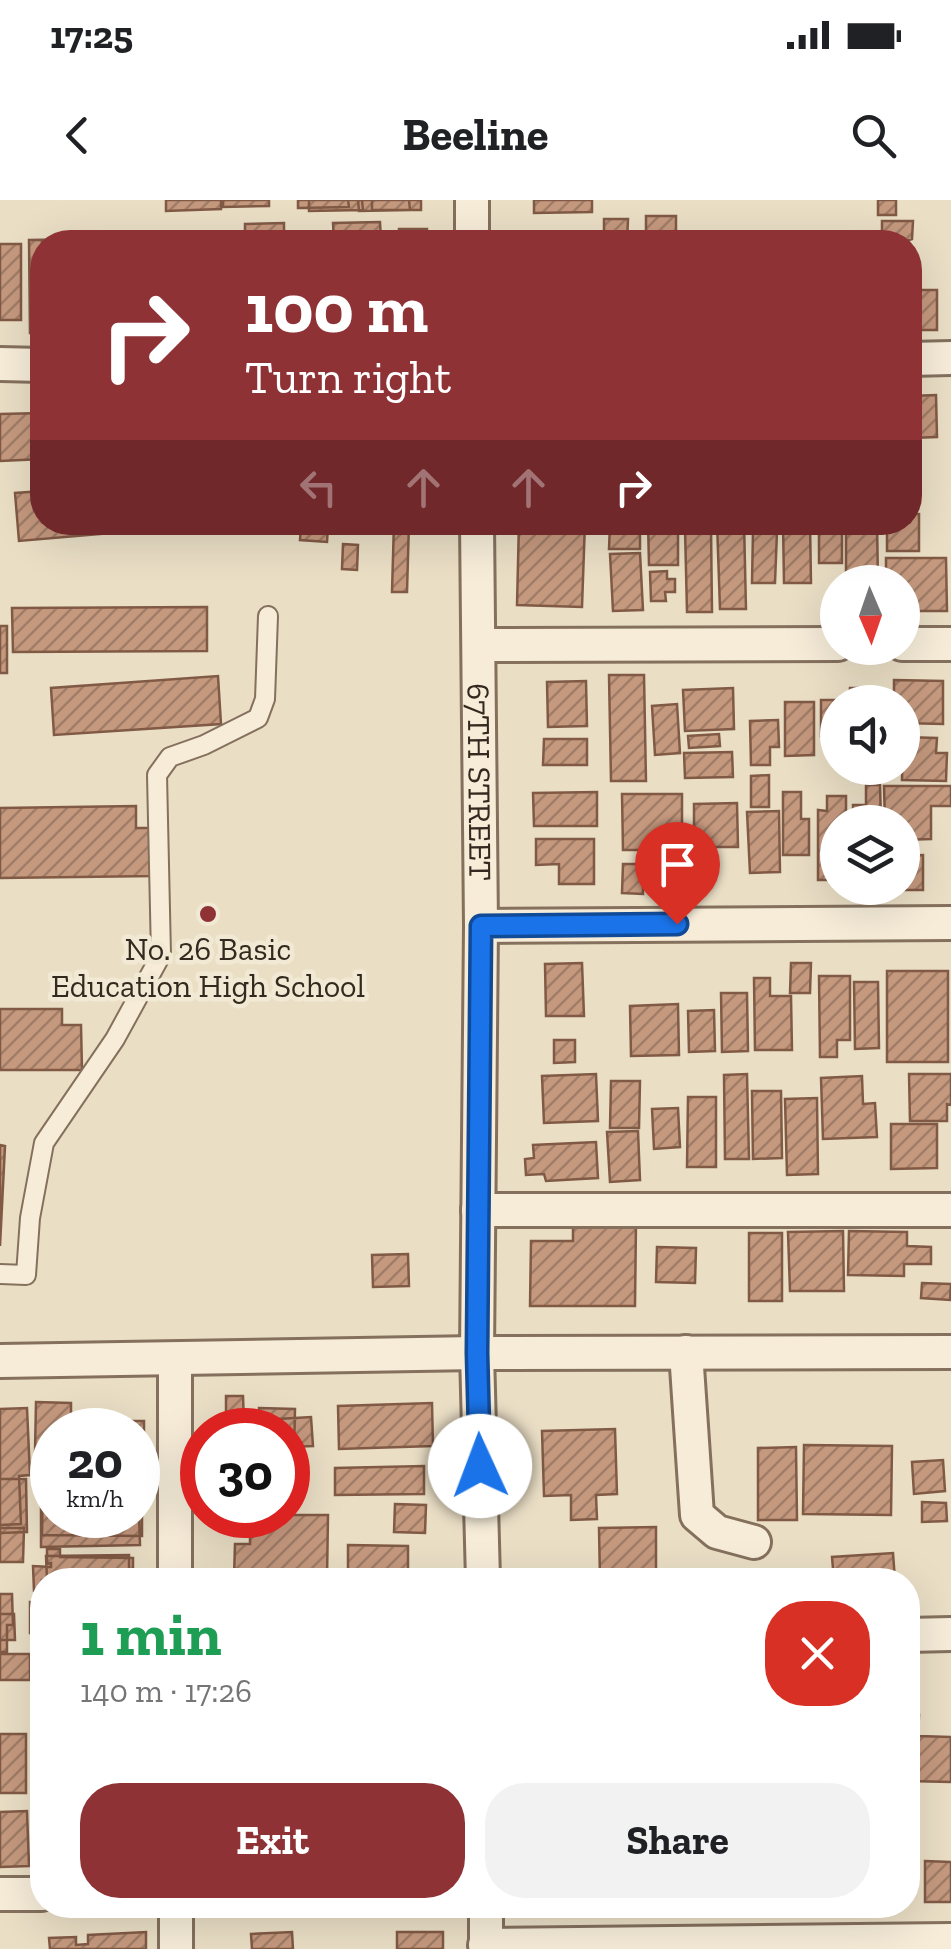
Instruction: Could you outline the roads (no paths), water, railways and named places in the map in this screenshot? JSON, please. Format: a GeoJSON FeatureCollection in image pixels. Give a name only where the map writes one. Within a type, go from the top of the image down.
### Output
{"type":"FeatureCollection","features":[{"type":"Feature","properties":{"kind":"street"},"geometry":{"type":"LineString","coordinates":[[472,200],[472,230]]}},
{"type":"Feature","properties":{"kind":"street"},"geometry":{"type":"LineString","coordinates":[[922,358],[951,358]]}},
{"type":"Feature","properties":{"kind":"street"},"geometry":{"type":"LineString","coordinates":[[0,364],[30,364]]}},
{"type":"Feature","properties":{"kind":"street","name":"67TH STREET"},"geometry":{"type":"LineString","coordinates":[[477,535],[481,926],[477,1353],[483,1568]]}},
{"type":"Feature","properties":{"kind":"street"},"geometry":{"type":"LineString","coordinates":[[480,645],[820,644]]}},
{"type":"Feature","properties":{"kind":"street"},"geometry":{"type":"LineString","coordinates":[[920,644],[951,644]]}},
{"type":"Feature","properties":{"kind":"street"},"geometry":{"type":"LineString","coordinates":[[481,926],[951,922]]}},
{"type":"Feature","properties":{"kind":"street"},"geometry":{"type":"LineString","coordinates":[[478,1210],[951,1210]]}},
{"type":"Feature","properties":{"kind":"street"},"geometry":{"type":"LineString","coordinates":[[686,1352],[697,1515],[717,1532],[754,1542]]}},
{"type":"Feature","properties":{"kind":"street"},"geometry":{"type":"LineString","coordinates":[[0,1361],[477,1353],[951,1352]]}},
{"type":"Feature","properties":{"kind":"street"},"geometry":{"type":"LineString","coordinates":[[175,1359],[175,1568]]}},
{"type":"Feature","properties":{"kind":"street"},"geometry":{"type":"LineString","coordinates":[[920,1635],[951,1634]]}},
{"type":"Feature","properties":{"kind":"street"},"geometry":{"type":"LineString","coordinates":[[0,1894],[30,1894]]}},
{"type":"Feature","properties":{"kind":"street"},"geometry":{"type":"LineString","coordinates":[[176,1918],[176,1949]]}},
{"type":"Feature","properties":{"kind":"street"},"geometry":{"type":"LineString","coordinates":[[486,1918],[486,1947],[951,1940]]}},
{"type":"Feature","properties":{"kind":"lane"},"geometry":{"type":"LineString","coordinates":[[0,1274],[26,1275],[30,1218],[44,1143],[115,1039],[160,955],[157,774],[170,757],[258,718],[265,699],[268,616]]}},
{"type":"Feature","properties":{"kind":"place","name":"No. 26 Basic Education High School"},"geometry":{"type":"Point","coordinates":[208,914]}}]}
